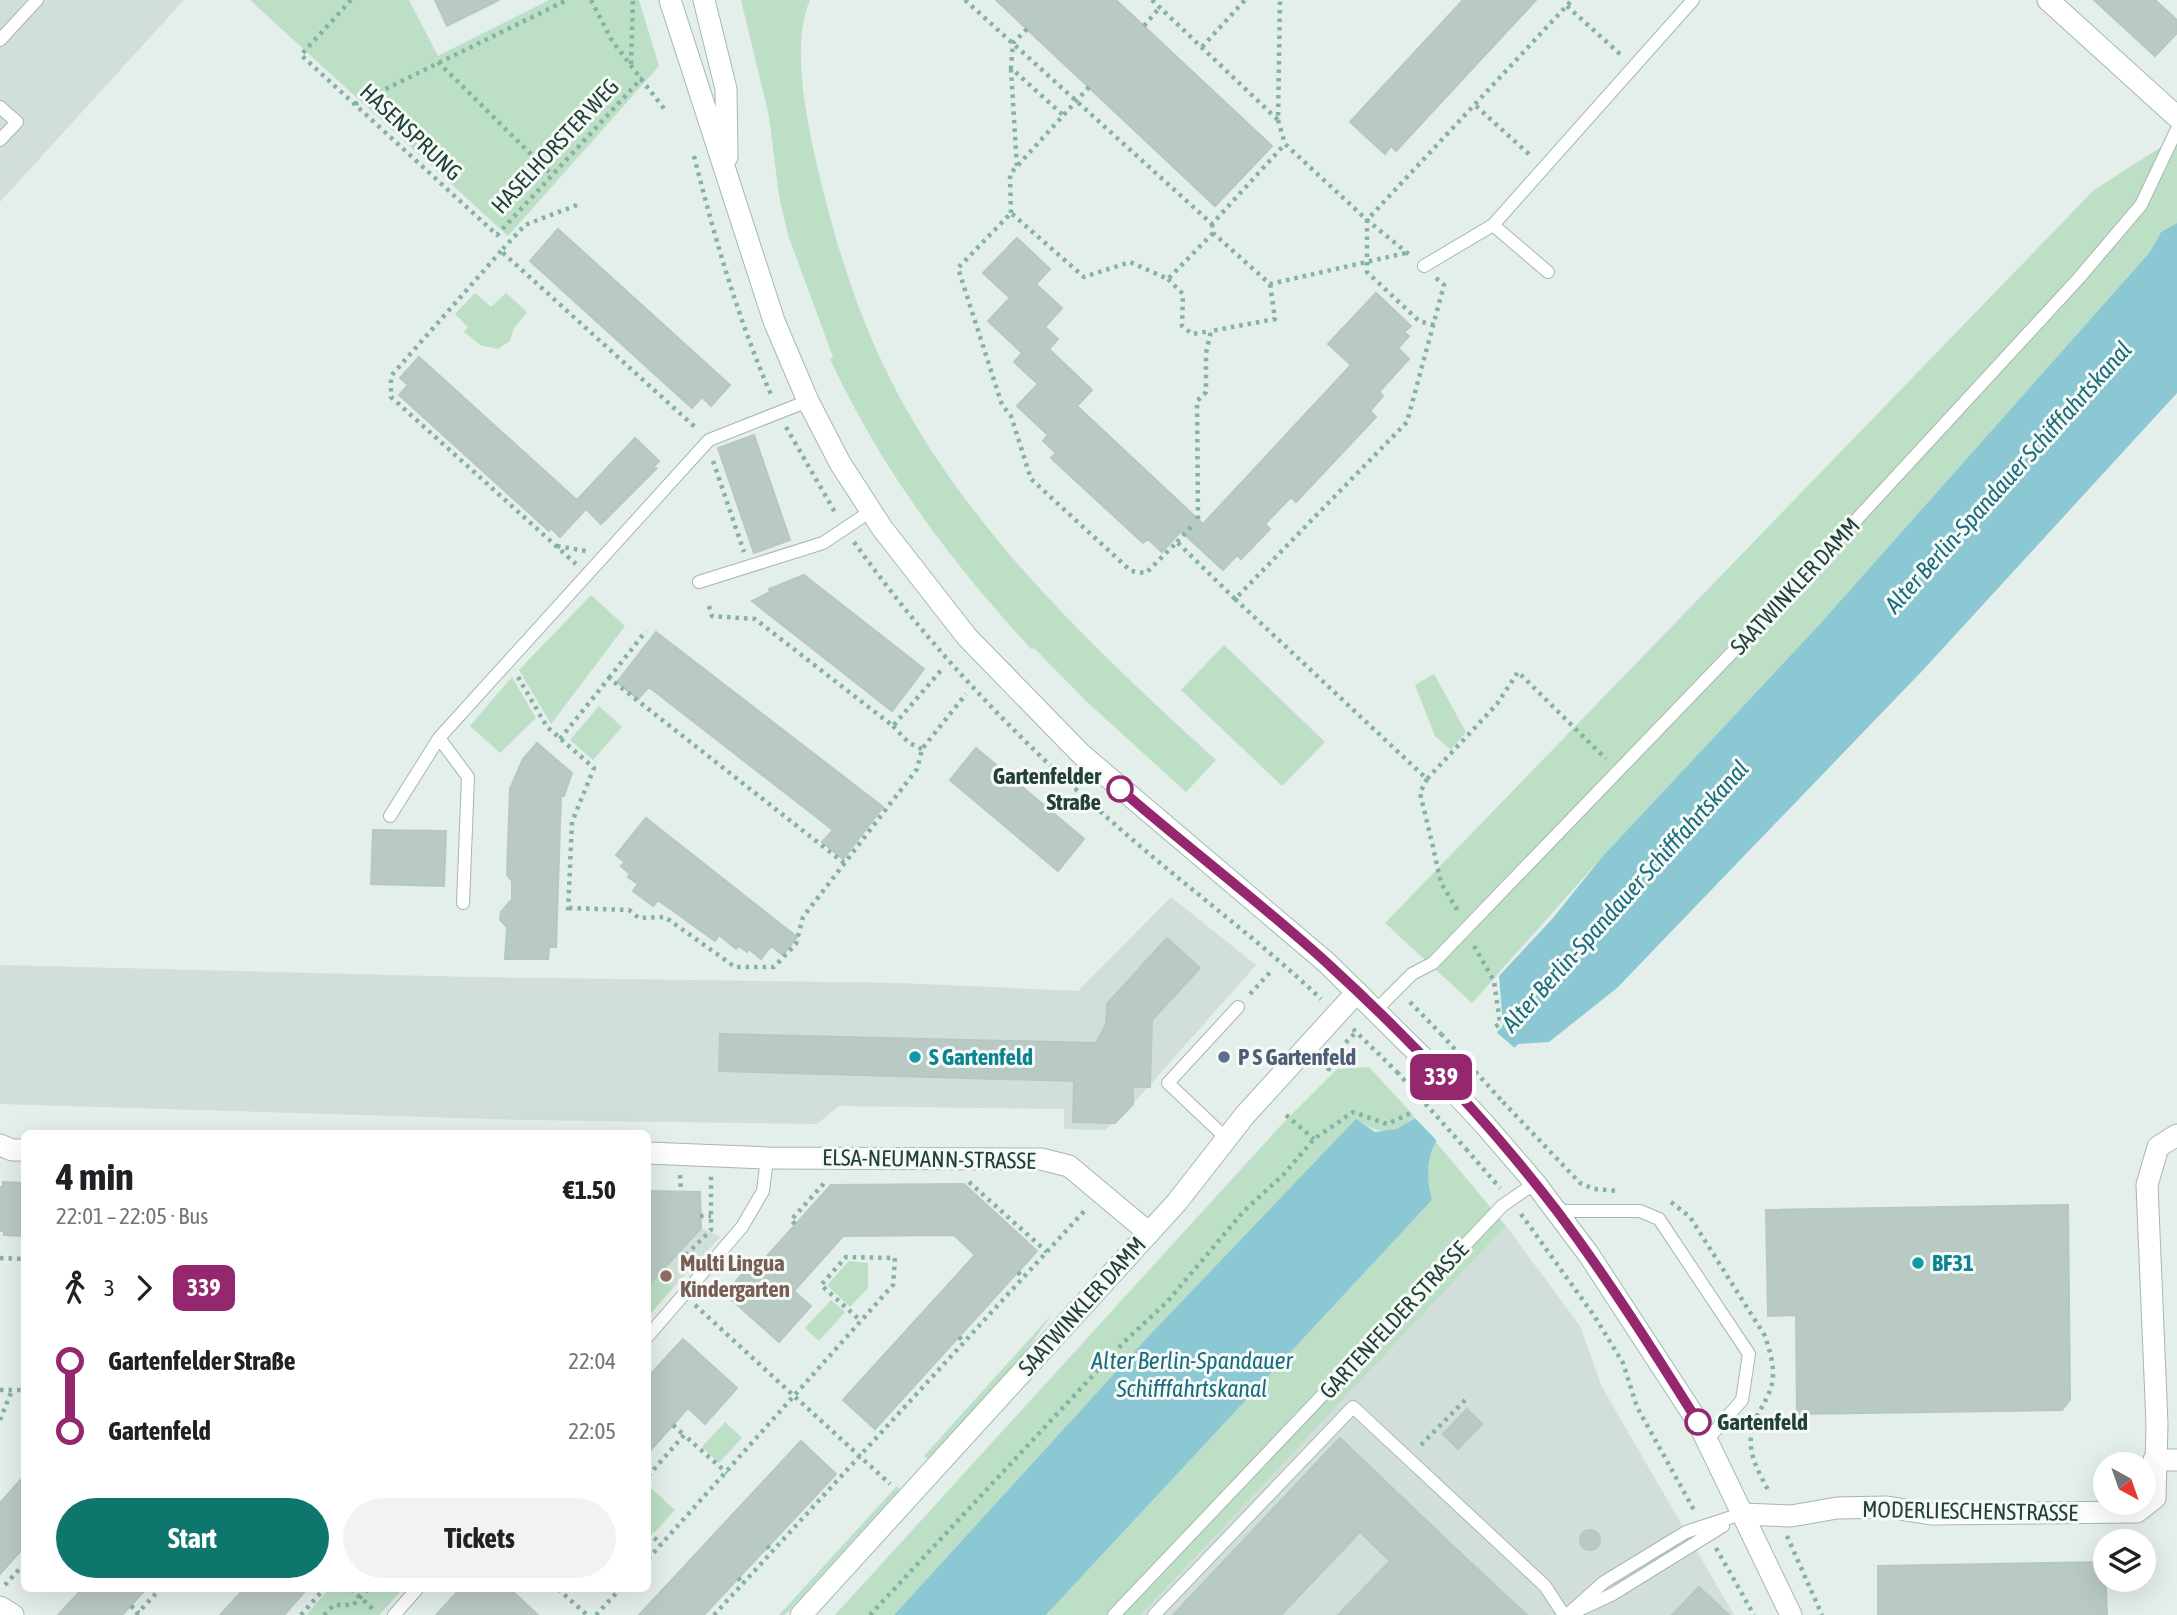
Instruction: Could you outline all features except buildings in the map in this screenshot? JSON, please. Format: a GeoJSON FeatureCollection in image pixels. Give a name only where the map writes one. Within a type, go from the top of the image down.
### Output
{"type":"FeatureCollection","features":[{"type":"Feature","properties":{"kind":"main road"},"geometry":{"type":"LineString","coordinates":[[670,0],[697,93],[728,177],[757,274],[808,401],[840,463],[871,511],[922,583],[967,637],[1048,722],[1147,813],[1248,895],[1357,992],[1421,1056],[1535,1183],[1628,1311],[1708,1439],[1741,1514],[1791,1615]]}},
{"type":"Feature","properties":{"kind":"main road"},"geometry":{"type":"LineString","coordinates":[[704,0],[726,89],[728,177]]}},
{"type":"Feature","properties":{"kind":"main road"},"geometry":{"type":"LineString","coordinates":[[2048,0],[2177,117]]}},
{"type":"Feature","properties":{"kind":"main road","name":"SAATWINKLER DAMM"},"geometry":{"type":"LineString","coordinates":[[801,1615],[1149,1233],[1204,1171],[1226,1138],[1357,992]]}},
{"type":"Feature","properties":{"kind":"main road","name":"MODERLIESCHENSTRASSE"},"geometry":{"type":"LineString","coordinates":[[2155,1452],[2157,1424],[2147,1185],[2158,1147],[2177,1135]]}},
{"type":"Feature","properties":{"kind":"main road"},"geometry":{"type":"LineString","coordinates":[[0,1145],[21,1150]]}},
{"type":"Feature","properties":{"kind":"main road","name":"ELSA-NEUMANN-STRASSE"},"geometry":{"type":"LineString","coordinates":[[651,1153],[767,1158],[1041,1159],[1069,1166],[1149,1233]]}},
{"type":"Feature","properties":{"kind":"main road"},"geometry":{"type":"LineString","coordinates":[[2156,1460],[2177,1460]]}},
{"type":"Feature","properties":{"kind":"main road","name":"MODERLIESCHENSTRASSE"},"geometry":{"type":"LineString","coordinates":[[1741,1514],[1791,1516],[1837,1508],[1887,1507],[1931,1514],[2093,1512]]}},
{"type":"Feature","properties":{"kind":"main road"},"geometry":{"type":"LineString","coordinates":[[0,1607],[13,1615]]}},
{"type":"Feature","properties":{"kind":"lane"},"geometry":{"type":"LineString","coordinates":[[0,40],[37,0]]}},
{"type":"Feature","properties":{"kind":"lane"},"geometry":{"type":"LineString","coordinates":[[1424,266],[1493,225],[1693,0]]}},
{"type":"Feature","properties":{"kind":"lane"},"geometry":{"type":"LineString","coordinates":[[0,107],[17,122],[0,140]]}},
{"type":"Feature","properties":{"kind":"lane","name":"SAATWINKLER DAMM"},"geometry":{"type":"LineString","coordinates":[[1376,1010],[1412,974],[1433,963],[1619,772],[1776,607],[2079,278],[2141,205],[2177,129]]}},
{"type":"Feature","properties":{"kind":"lane"},"geometry":{"type":"LineString","coordinates":[[1493,225],[1548,272]]}},
{"type":"Feature","properties":{"kind":"lane"},"geometry":{"type":"LineString","coordinates":[[390,816],[439,738],[708,442],[808,401]]}},
{"type":"Feature","properties":{"kind":"lane"},"geometry":{"type":"LineString","coordinates":[[699,582],[823,543],[871,511]]}},
{"type":"Feature","properties":{"kind":"lane"},"geometry":{"type":"LineString","coordinates":[[439,738],[468,777],[463,903]]}},
{"type":"Feature","properties":{"kind":"lane"},"geometry":{"type":"LineString","coordinates":[[1226,1138],[1168,1083],[1238,1007]]}},
{"type":"Feature","properties":{"kind":"lane"},"geometry":{"type":"LineString","coordinates":[[651,1333],[742,1227],[763,1191],[767,1158]]}},
{"type":"Feature","properties":{"kind":"lane","name":"GARTENFELDER STRASSE"},"geometry":{"type":"LineString","coordinates":[[1114,1615],[1510,1200],[1535,1183]]}},
{"type":"Feature","properties":{"kind":"lane"},"geometry":{"type":"LineString","coordinates":[[1557,1211],[1640,1211],[1659,1219],[1749,1354],[1742,1400],[1708,1439]]}},
{"type":"Feature","properties":{"kind":"lane"},"geometry":{"type":"LineString","coordinates":[[1154,1615],[1353,1407],[1545,1586],[1566,1615],[1612,1594],[1706,1531],[1741,1514]]}},
{"type":"Feature","properties":{"kind":"lane"},"geometry":{"type":"LineString","coordinates":[[394,1615],[414,1592]]}},
{"type":"Feature","properties":{"kind":"path","name":"HASENSPRUNG"},"geometry":{"type":"LineString","coordinates":[[351,0],[301,55],[497,235]]}},
{"type":"Feature","properties":{"kind":"path"},"geometry":{"type":"LineString","coordinates":[[355,104],[567,0]]}},
{"type":"Feature","properties":{"kind":"path"},"geometry":{"type":"LineString","coordinates":[[591,0],[611,38],[641,79]]}},
{"type":"Feature","properties":{"kind":"path"},"geometry":{"type":"LineString","coordinates":[[631,65],[633,0]]}},
{"type":"Feature","properties":{"kind":"path"},"geometry":{"type":"LineString","coordinates":[[965,0],[1212,223],[1213,233],[1270,284],[1275,319],[1192,334],[1182,326],[1183,294],[1168,279],[1130,262],[1084,277],[1011,213]]}},
{"type":"Feature","properties":{"kind":"path"},"geometry":{"type":"LineString","coordinates":[[1152,0],[1278,120]]}},
{"type":"Feature","properties":{"kind":"path"},"geometry":{"type":"LineString","coordinates":[[1202,47],[1245,0]]}},
{"type":"Feature","properties":{"kind":"path"},"geometry":{"type":"LineString","coordinates":[[1235,598],[1407,422],[1444,285],[1367,220],[1285,144],[1278,120],[1280,0]]}},
{"type":"Feature","properties":{"kind":"path"},"geometry":{"type":"LineString","coordinates":[[1434,325],[1419,321],[1367,272],[1367,220],[1573,0]]}},
{"type":"Feature","properties":{"kind":"path"},"geometry":{"type":"LineString","coordinates":[[1567,6],[1633,66]]}},
{"type":"Feature","properties":{"kind":"path"},"geometry":{"type":"LineString","coordinates":[[1143,26],[1160,8]]}},
{"type":"Feature","properties":{"kind":"path"},"geometry":{"type":"LineString","coordinates":[[1017,168],[1011,68],[1013,43],[1027,29]]}},
{"type":"Feature","properties":{"kind":"path"},"geometry":{"type":"LineString","coordinates":[[438,62],[552,176]]}},
{"type":"Feature","properties":{"kind":"path"},"geometry":{"type":"LineString","coordinates":[[1011,68],[1063,116]]}},
{"type":"Feature","properties":{"kind":"path","name":"HASELHORSTER WEG"},"geometry":{"type":"LineString","coordinates":[[497,235],[641,79],[666,111]]}},
{"type":"Feature","properties":{"kind":"path"},"geometry":{"type":"LineString","coordinates":[[1089,87],[1010,174],[1011,213],[958,268],[1002,405],[1011,416],[1031,479],[1131,571],[1146,573],[1193,525]]}},
{"type":"Feature","properties":{"kind":"path"},"geometry":{"type":"LineString","coordinates":[[1476,106],[1544,167]]}},
{"type":"Feature","properties":{"kind":"path"},"geometry":{"type":"LineString","coordinates":[[1212,223],[1285,144]]}},
{"type":"Feature","properties":{"kind":"path"},"geometry":{"type":"LineString","coordinates":[[577,205],[525,225],[391,376],[391,397],[588,575]]}},
{"type":"Feature","properties":{"kind":"path"},"geometry":{"type":"LineString","coordinates":[[1168,279],[1213,233]]}},
{"type":"Feature","properties":{"kind":"path"},"geometry":{"type":"LineString","coordinates":[[501,251],[708,442],[748,566]]}},
{"type":"Feature","properties":{"kind":"path"},"geometry":{"type":"LineString","coordinates":[[1270,284],[1407,253]]}},
{"type":"Feature","properties":{"kind":"path"},"geometry":{"type":"LineString","coordinates":[[1198,519],[1197,401],[1206,392],[1206,353],[1211,331]]}},
{"type":"Feature","properties":{"kind":"path"},"geometry":{"type":"LineString","coordinates":[[1177,542],[1427,779]]}},
{"type":"Feature","properties":{"kind":"path"},"geometry":{"type":"LineString","coordinates":[[556,545],[605,554]]}},
{"type":"Feature","properties":{"kind":"path"},"geometry":{"type":"LineString","coordinates":[[709,606],[712,616],[755,619],[893,726],[909,743],[922,749]]}},
{"type":"Feature","properties":{"kind":"path"},"geometry":{"type":"LineString","coordinates":[[560,739],[646,631]]}},
{"type":"Feature","properties":{"kind":"path"},"geometry":{"type":"LineString","coordinates":[[509,661],[547,727],[594,768],[572,822],[568,911],[629,910],[639,918],[665,917],[735,967],[774,967],[791,950],[803,917],[917,769],[922,749],[967,694]]}},
{"type":"Feature","properties":{"kind":"path"},"geometry":{"type":"LineString","coordinates":[[893,726],[943,668]]}},
{"type":"Feature","properties":{"kind":"path"},"geometry":{"type":"LineString","coordinates":[[1494,1028],[1500,1023],[1494,981],[1485,962],[1462,933],[1458,911],[1441,883],[1420,793],[1427,779],[1497,704],[1518,672],[1619,772]]}},
{"type":"Feature","properties":{"kind":"path"},"geometry":{"type":"LineString","coordinates":[[609,678],[844,863]]}},
{"type":"Feature","properties":{"kind":"path"},"geometry":{"type":"LineString","coordinates":[[1238,1007],[1273,969]]}},
{"type":"Feature","properties":{"kind":"path"},"geometry":{"type":"LineString","coordinates":[[1397,989],[1513,1113]]}},
{"type":"Feature","properties":{"kind":"path"},"geometry":{"type":"LineString","coordinates":[[1328,1071],[1335,1054],[1376,1010]]}},
{"type":"Feature","properties":{"kind":"path"},"geometry":{"type":"LineString","coordinates":[[1378,1053],[1510,1200],[1595,1317],[1623,1363],[1637,1407],[1754,1615]]}},
{"type":"Feature","properties":{"kind":"path"},"geometry":{"type":"LineString","coordinates":[[870,1615],[1124,1342],[1167,1301],[1243,1212],[1283,1175],[1314,1139],[1353,1112],[1387,1124],[1411,1114]]}},
{"type":"Feature","properties":{"kind":"path"},"geometry":{"type":"LineString","coordinates":[[1286,1115],[1314,1139]]}},
{"type":"Feature","properties":{"kind":"path"},"geometry":{"type":"LineString","coordinates":[[680,1174],[681,1191]]}},
{"type":"Feature","properties":{"kind":"path"},"geometry":{"type":"LineString","coordinates":[[686,1255],[711,1230],[711,1175]]}},
{"type":"Feature","properties":{"kind":"path"},"geometry":{"type":"LineString","coordinates":[[795,1224],[791,1220],[830,1177]]}},
{"type":"Feature","properties":{"kind":"path"},"geometry":{"type":"LineString","coordinates":[[966,1179],[1046,1252]]}},
{"type":"Feature","properties":{"kind":"path"},"geometry":{"type":"LineString","coordinates":[[714,1615],[1101,1192]]}},
{"type":"Feature","properties":{"kind":"path"},"geometry":{"type":"LineString","coordinates":[[700,1216],[711,1216]]}},
{"type":"Feature","properties":{"kind":"path"},"geometry":{"type":"LineString","coordinates":[[651,1556],[790,1403],[793,1396],[861,1321],[893,1285],[895,1258],[846,1257],[821,1285],[861,1321]]}},
{"type":"Feature","properties":{"kind":"path"},"geometry":{"type":"LineString","coordinates":[[0,1258],[21,1259]]}},
{"type":"Feature","properties":{"kind":"path"},"geometry":{"type":"LineString","coordinates":[[1018,1272],[1024,1278]]}},
{"type":"Feature","properties":{"kind":"path"},"geometry":{"type":"LineString","coordinates":[[682,1298],[890,1485]]}},
{"type":"Feature","properties":{"kind":"path"},"geometry":{"type":"LineString","coordinates":[[959,1337],[964,1342]]}},
{"type":"Feature","properties":{"kind":"path"},"geometry":{"type":"LineString","coordinates":[[0,1390],[21,1390]]}},
{"type":"Feature","properties":{"kind":"path"},"geometry":{"type":"LineString","coordinates":[[0,1420],[12,1390]]}},
{"type":"Feature","properties":{"kind":"path"},"geometry":{"type":"LineString","coordinates":[[1408,1458],[1468,1397]]}},
{"type":"Feature","properties":{"kind":"path"},"geometry":{"type":"LineString","coordinates":[[673,1424],[727,1473]]}},
{"type":"Feature","properties":{"kind":"path"},"geometry":{"type":"LineString","coordinates":[[651,1473],[684,1435]]}},
{"type":"Feature","properties":{"kind":"path"},"geometry":{"type":"LineString","coordinates":[[651,1535],[661,1544]]}},
{"type":"Feature","properties":{"kind":"path"},"geometry":{"type":"LineString","coordinates":[[767,1546],[772,1551]]}},
{"type":"Feature","properties":{"kind":"path"},"geometry":{"type":"LineString","coordinates":[[5,1585],[21,1566]]}},
{"type":"Feature","properties":{"kind":"path"},"geometry":{"type":"LineString","coordinates":[[738,1578],[743,1583]]}},
{"type":"Feature","properties":{"kind":"path"},"geometry":{"type":"LineString","coordinates":[[131,1606],[137,1614],[157,1592]]}},
{"type":"Feature","properties":{"kind":"path"},"geometry":{"type":"LineString","coordinates":[[300,1615],[321,1592]]}},
{"type":"Feature","properties":{"kind":"path"},"geometry":{"type":"LineString","coordinates":[[354,1592],[380,1615]]}},
{"type":"Feature","properties":{"kind":"path"},"geometry":{"type":"LineString","coordinates":[[324,1615],[334,1605],[353,1605],[366,1592]]}},
{"type":"Feature","properties":{"kind":"path"},"geometry":{"type":"LineString","coordinates":[[561,1592],[587,1615]]}},
{"type":"Feature","properties":{"kind":"path"},"geometry":{"type":"LineString","coordinates":[[596,1615],[617,1592]]}},
{"type":"Feature","properties":{"kind":"shaded area"},"geometry":{"type":"Polygon","coordinates":[[[0,0],[184,0],[0,202],[0,0]]]}},
{"type":"Feature","properties":{"kind":"shaded area"},"geometry":{"type":"Polygon","coordinates":[[[1171,897],[1256,965],[1133,1104],[1105,1130],[1064,1129],[1064,1109],[839,1106],[817,1124],[527,1120],[0,1104],[0,965],[473,977],[899,983],[1078,991],[1171,897]]]}},
{"type":"Feature","properties":{"kind":"shaded area"},"geometry":{"type":"Polygon","coordinates":[[[1506,1226],[1580,1326],[1602,1387],[1734,1615],[1141,1615],[1506,1226]]]}},
{"type":"Feature","properties":{"kind":"shaded area","name":"Multi Lingua Kindergarten"},"geometry":{"type":"Polygon","coordinates":[[[701,1228],[720,1237],[651,1313],[651,1234],[701,1228]]]}},
{"type":"Feature","properties":{"kind":"green space"},"geometry":{"type":"Polygon","coordinates":[[[250,0],[409,0],[438,56],[549,0],[639,0],[659,66],[508,236],[250,0]]]}},
{"type":"Feature","properties":{"kind":"green space"},"geometry":{"type":"Polygon","coordinates":[[[741,0],[810,0],[804,17],[801,58],[808,123],[816,161],[832,225],[852,287],[867,328],[897,392],[932,452],[973,509],[1017,563],[1064,615],[1216,760],[1186,792],[1086,701],[1034,648],[1031,649],[1001,615],[919,512],[850,400],[830,359],[833,357],[788,235],[779,196],[769,116],[741,0]]]}},
{"type":"Feature","properties":{"kind":"green space"},"geometry":{"type":"Polygon","coordinates":[[[2177,137],[2177,223],[2161,232],[2150,252],[1819,625],[1602,857],[1472,1003],[1385,923],[2094,190],[2177,137]]]}},
{"type":"Feature","properties":{"kind":"green space"},"geometry":{"type":"Polygon","coordinates":[[[475,293],[491,307],[506,293],[527,312],[514,328],[510,341],[498,349],[480,345],[464,332],[468,327],[455,314],[475,293]]]}},
{"type":"Feature","properties":{"kind":"green space"},"geometry":{"type":"Polygon","coordinates":[[[591,595],[625,626],[551,724],[519,670],[591,595]]]}},
{"type":"Feature","properties":{"kind":"green space"},"geometry":{"type":"Polygon","coordinates":[[[1224,645],[1325,742],[1282,786],[1181,690],[1224,645]]]}},
{"type":"Feature","properties":{"kind":"green space"},"geometry":{"type":"Polygon","coordinates":[[[1434,674],[1466,732],[1451,750],[1435,736],[1415,685],[1434,674]]]}},
{"type":"Feature","properties":{"kind":"green space"},"geometry":{"type":"Polygon","coordinates":[[[512,677],[536,718],[500,753],[470,726],[512,677]]]}},
{"type":"Feature","properties":{"kind":"green space"},"geometry":{"type":"Polygon","coordinates":[[[599,706],[622,727],[593,760],[570,740],[599,706]]]}},
{"type":"Feature","properties":{"kind":"green space"},"geometry":{"type":"Polygon","coordinates":[[[1369,1067],[1416,1118],[1386,1131],[1356,1120],[1144,1341],[894,1615],[835,1615],[1284,1122],[1337,1069],[1369,1067]]]}},
{"type":"Feature","properties":{"kind":"green space"},"geometry":{"type":"Polygon","coordinates":[[[1435,1141],[1506,1226],[1141,1615],[1046,1615],[1432,1200],[1428,1170],[1435,1141]]]}},
{"type":"Feature","properties":{"kind":"green space"},"geometry":{"type":"Polygon","coordinates":[[[849,1261],[868,1263],[868,1288],[850,1307],[827,1285],[849,1261]]]}},
{"type":"Feature","properties":{"kind":"green space"},"geometry":{"type":"Polygon","coordinates":[[[651,1278],[665,1278],[673,1288],[651,1313],[651,1278]]]}},
{"type":"Feature","properties":{"kind":"green space"},"geometry":{"type":"Polygon","coordinates":[[[831,1300],[845,1312],[819,1341],[805,1328],[831,1300]]]}},
{"type":"Feature","properties":{"kind":"green space"},"geometry":{"type":"Polygon","coordinates":[[[1052,1314],[1028,1349],[928,1459],[924,1456],[1052,1314]]]}},
{"type":"Feature","properties":{"kind":"green space"},"geometry":{"type":"Polygon","coordinates":[[[725,1422],[742,1438],[719,1463],[702,1447],[725,1422]]]}},
{"type":"Feature","properties":{"kind":"green space"},"geometry":{"type":"Polygon","coordinates":[[[897,1486],[900,1489],[785,1615],[779,1615],[897,1486]]]}},
{"type":"Feature","properties":{"kind":"green space"},"geometry":{"type":"Polygon","coordinates":[[[651,1490],[675,1510],[654,1533],[651,1530],[651,1490]]]}},
{"type":"Feature","properties":{"kind":"green space"},"geometry":{"type":"Polygon","coordinates":[[[326,1592],[400,1592],[379,1615],[306,1615],[326,1592]]]}},
{"type":"Feature","properties":{"kind":"water","name":"Alter Berlin-Spandauer Schifffahrtskanal"},"geometry":{"type":"Polygon","coordinates":[[[2177,223],[2177,393],[1923,670],[1617,988],[1549,1042],[1518,1044],[1489,1075],[1489,1083],[1450,1122],[1433,1147],[1428,1180],[1432,1200],[1046,1615],[894,1615],[1144,1341],[1356,1119],[1375,1132],[1396,1129],[1416,1118],[1503,1026],[1499,976],[1553,918],[1602,857],[1819,625],[2150,252],[2161,232],[2177,223]]]}},
{"type":"Feature","properties":{"kind":"pier"},"geometry":{"type":"Polygon","coordinates":[[[1494,1030],[1517,1050],[1492,1076],[1491,1085],[1438,1142],[1413,1116],[1494,1030]]]}},
{"type":"Feature","properties":{"kind":"bus line","name":"339"},"geometry":{"type":"LineString","coordinates":[[1120,789],[1327,963],[1409,1044],[1485,1125],[1535,1183],[1589,1255],[1698,1422]]}},
{"type":"Feature","properties":{"kind":"place","name":"Gartenfelder Straße"},"geometry":{"type":"Point","coordinates":[1120,789]}},
{"type":"Feature","properties":{"kind":"place","name":"S Gartenfeld"},"geometry":{"type":"Point","coordinates":[915,1057]}},
{"type":"Feature","properties":{"kind":"place","name":"P S Gartenfeld"},"geometry":{"type":"Point","coordinates":[1224,1057]}},
{"type":"Feature","properties":{"kind":"place","name":"BF31"},"geometry":{"type":"Point","coordinates":[1918,1263]}},
{"type":"Feature","properties":{"kind":"place","name":"Multi Lingua Kindergarten"},"geometry":{"type":"Point","coordinates":[666,1276]}},
{"type":"Feature","properties":{"kind":"place","name":"Gartenfeld"},"geometry":{"type":"Point","coordinates":[1698,1422]}}]}
